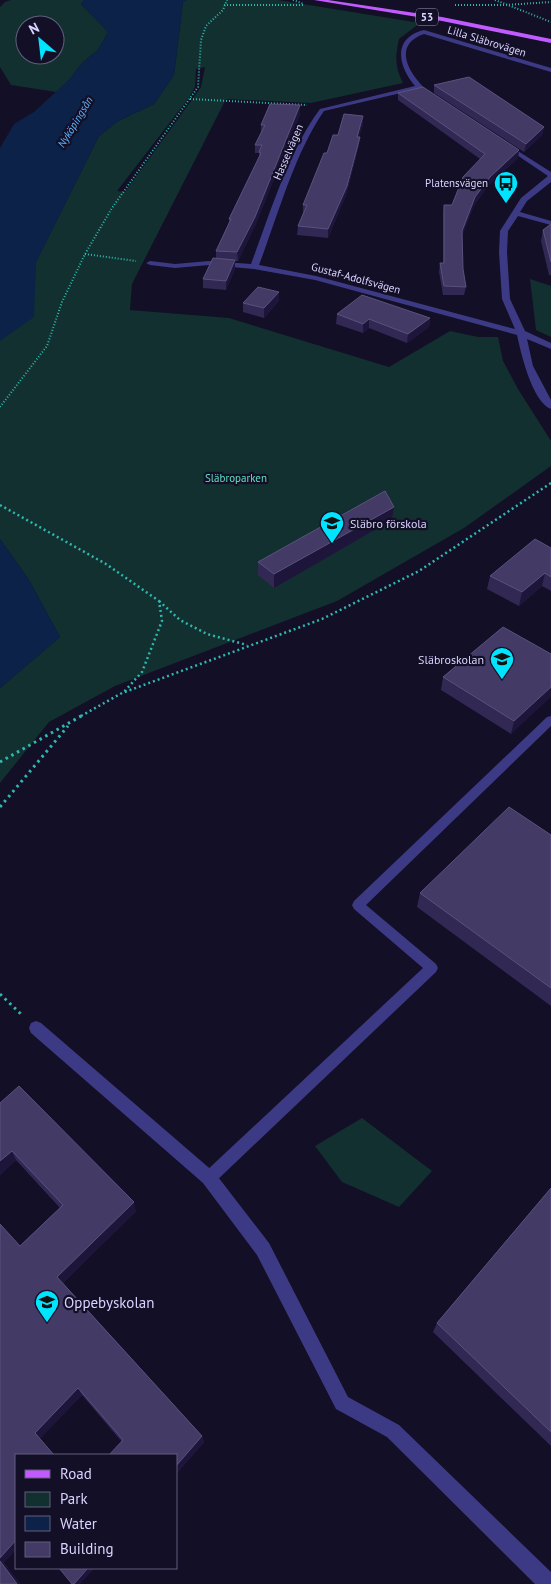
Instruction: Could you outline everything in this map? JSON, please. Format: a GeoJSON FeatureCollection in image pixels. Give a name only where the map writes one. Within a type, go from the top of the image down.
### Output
{"type":"FeatureCollection","features":[{"type":"Feature","properties":{"kind":"main road","name":"53"},"geometry":{"type":"LineString","coordinates":[[317,0],[442,19],[551,42]]}},
{"type":"Feature","properties":{"kind":"street","name":"Lilla Släbrovägen"},"geometry":{"type":"LineString","coordinates":[[418,87],[406,71],[402,57],[406,44],[418,33],[424,32],[551,70]]}},
{"type":"Feature","properties":{"kind":"street"},"geometry":{"type":"LineString","coordinates":[[418,87],[442,104]]}},
{"type":"Feature","properties":{"kind":"street","name":"Hasselvägen"},"geometry":{"type":"LineString","coordinates":[[254,267],[298,152],[311,125],[322,110],[418,87]]}},
{"type":"Feature","properties":{"kind":"street"},"geometry":{"type":"LineString","coordinates":[[500,142],[551,176],[524,200],[504,231],[503,274],[506,299],[522,333],[529,366],[542,394],[551,406]]}},
{"type":"Feature","properties":{"kind":"street"},"geometry":{"type":"LineString","coordinates":[[516,213],[551,223]]}},
{"type":"Feature","properties":{"kind":"street","name":"Gustaf-Adolfsvägen"},"geometry":{"type":"LineString","coordinates":[[150,263],[175,266],[209,263],[254,267],[316,278],[460,318],[522,333],[551,346]]}},
{"type":"Feature","properties":{"kind":"street"},"geometry":{"type":"LineString","coordinates":[[36,1028],[209,1178],[263,1249],[342,1403],[393,1431],[549,1584]]}},
{"type":"Feature","properties":{"kind":"lane"},"geometry":{"type":"LineString","coordinates":[[209,1178],[432,968],[358,905],[551,720]]}},
{"type":"Feature","properties":{"kind":"path"},"geometry":{"type":"LineString","coordinates":[[0,407],[47,346],[62,302],[85,254],[128,185],[198,87],[201,40],[206,26],[223,10],[226,0]]}},
{"type":"Feature","properties":{"kind":"path"},"geometry":{"type":"LineString","coordinates":[[495,0],[551,22]]}},
{"type":"Feature","properties":{"kind":"path"},"geometry":{"type":"LineString","coordinates":[[505,5],[551,2]]}},
{"type":"Feature","properties":{"kind":"path"},"geometry":{"type":"LineString","coordinates":[[224,6],[306,5]]}},
{"type":"Feature","properties":{"kind":"path"},"geometry":{"type":"LineString","coordinates":[[190,99],[330,107]]}},
{"type":"Feature","properties":{"kind":"path"},"geometry":{"type":"LineString","coordinates":[[85,254],[150,263]]}},
{"type":"Feature","properties":{"kind":"path"},"geometry":{"type":"LineString","coordinates":[[0,762],[122,693],[322,619],[419,571],[551,483]]}},
{"type":"Feature","properties":{"kind":"path"},"geometry":{"type":"LineString","coordinates":[[0,505],[106,564],[159,601],[180,620],[208,634],[248,645]]}},
{"type":"Feature","properties":{"kind":"path"},"geometry":{"type":"LineString","coordinates":[[122,693],[142,672],[162,621],[159,601]]}},
{"type":"Feature","properties":{"kind":"path"},"geometry":{"type":"LineString","coordinates":[[0,807],[70,723]]}},
{"type":"Feature","properties":{"kind":"path"},"geometry":{"type":"LineString","coordinates":[[0,994],[36,1028]]}},
{"type":"Feature","properties":{"kind":"green space"},"geometry":{"type":"Polygon","coordinates":[[[11,0],[84,0],[81,4],[108,32],[98,50],[82,63],[69,80],[56,92],[11,85],[0,67],[0,7],[5,2],[11,0]]]}},
{"type":"Feature","properties":{"kind":"green space","name":"Släbroparken"},"geometry":{"type":"Polygon","coordinates":[[[186,0],[278,0],[420,23],[399,39],[396,62],[403,83],[311,103],[226,99],[132,284],[130,310],[229,318],[389,367],[450,331],[478,337],[498,337],[503,361],[518,389],[551,441],[551,466],[464,528],[337,601],[115,686],[49,722],[0,783],[0,688],[60,637],[29,580],[0,539],[0,334],[99,136],[118,121],[154,104],[174,75],[183,2],[186,0]],[[205,67],[196,69],[195,87],[188,99],[117,191],[125,192],[201,87],[205,67]]]}},
{"type":"Feature","properties":{"kind":"green space"},"geometry":{"type":"Polygon","coordinates":[[[530,279],[551,286],[551,337],[536,330],[530,279]]]}},
{"type":"Feature","properties":{"kind":"green space"},"geometry":{"type":"Polygon","coordinates":[[[362,1118],[432,1171],[399,1207],[342,1182],[315,1146],[362,1118]]]}},
{"type":"Feature","properties":{"kind":"water","name":"Nyköpingsån"},"geometry":{"type":"Polygon","coordinates":[[[84,0],[186,0],[183,2],[174,75],[154,104],[118,121],[99,136],[36,263],[34,317],[0,341],[0,148],[14,124],[34,112],[69,80],[82,63],[98,50],[108,32],[81,4],[84,0]]]}},
{"type":"Feature","properties":{"kind":"water"},"geometry":{"type":"Polygon","coordinates":[[[0,539],[29,580],[60,637],[0,688],[0,539]]]}},
{"type":"Feature","properties":{"kind":"building"},"geometry":{"type":"Polygon","coordinates":[[[469,77],[544,127],[526,144],[434,85],[469,77]]]}},
{"type":"Feature","properties":{"kind":"building"},"geometry":{"type":"Polygon","coordinates":[[[423,87],[519,150],[490,177],[475,197],[462,231],[463,269],[466,287],[444,286],[440,263],[444,263],[444,205],[452,205],[463,177],[485,154],[398,93],[423,87]]]}},
{"type":"Feature","properties":{"kind":"building"},"geometry":{"type":"Polygon","coordinates":[[[270,104],[300,105],[255,217],[237,252],[216,251],[231,219],[229,219],[261,153],[259,152],[262,145],[255,145],[265,125],[261,125],[270,104]]]}},
{"type":"Feature","properties":{"kind":"building"},"geometry":{"type":"Polygon","coordinates":[[[344,114],[363,116],[357,137],[360,137],[347,186],[328,229],[298,226],[307,205],[303,205],[324,153],[327,153],[333,135],[338,135],[344,114]]]}},
{"type":"Feature","properties":{"kind":"building"},"geometry":{"type":"Polygon","coordinates":[[[551,224],[551,262],[543,230],[551,224]]]}},
{"type":"Feature","properties":{"kind":"building"},"geometry":{"type":"Polygon","coordinates":[[[213,258],[235,260],[226,281],[203,279],[213,258]]]}},
{"type":"Feature","properties":{"kind":"building"},"geometry":{"type":"Polygon","coordinates":[[[258,287],[279,292],[264,308],[243,303],[258,287]]]}},
{"type":"Feature","properties":{"kind":"building"},"geometry":{"type":"Polygon","coordinates":[[[362,295],[430,318],[408,334],[369,319],[363,324],[337,314],[362,295]]]}},
{"type":"Feature","properties":{"kind":"building"},"geometry":{"type":"Polygon","coordinates":[[[385,491],[394,507],[274,574],[258,562],[385,491]]]}},
{"type":"Feature","properties":{"kind":"building"},"geometry":{"type":"Polygon","coordinates":[[[535,539],[551,548],[551,577],[545,573],[522,592],[490,576],[535,539]]]}},
{"type":"Feature","properties":{"kind":"building","name":"Släbroskolan"},"geometry":{"type":"Polygon","coordinates":[[[503,627],[551,654],[551,687],[514,721],[443,677],[503,627]]]}},
{"type":"Feature","properties":{"kind":"building"},"geometry":{"type":"Polygon","coordinates":[[[509,807],[551,835],[551,988],[420,893],[509,807]]]}},
{"type":"Feature","properties":{"kind":"building","name":"Oppebyskolan"},"geometry":{"type":"Polygon","coordinates":[[[19,1086],[134,1202],[57,1277],[202,1436],[178,1464],[178,1454],[110,1454],[123,1440],[78,1388],[35,1433],[53,1454],[15,1454],[15,1541],[0,1558],[0,1224],[20,1246],[63,1205],[12,1151],[0,1161],[0,1103],[19,1086]]]}},
{"type":"Feature","properties":{"kind":"building"},"geometry":{"type":"Polygon","coordinates":[[[551,1188],[551,1432],[437,1323],[551,1188]]]}},
{"type":"Feature","properties":{"kind":"building"},"geometry":{"type":"Polygon","coordinates":[[[0,1561],[17,1584],[0,1584],[0,1561]]]}},
{"type":"Feature","properties":{"kind":"building"},"geometry":{"type":"Polygon","coordinates":[[[60,1569],[87,1569],[74,1584],[60,1569]]]}},
{"type":"Feature","properties":{"kind":"place","name":"Platensvägen"},"geometry":{"type":"Point","coordinates":[506,204]}},
{"type":"Feature","properties":{"kind":"place","name":"Släbro förskola"},"geometry":{"type":"Point","coordinates":[332,544]}},
{"type":"Feature","properties":{"kind":"place","name":"Släbroskolan"},"geometry":{"type":"Point","coordinates":[502,680]}},
{"type":"Feature","properties":{"kind":"place","name":"Oppebyskolan"},"geometry":{"type":"Point","coordinates":[47,1323]}}]}
